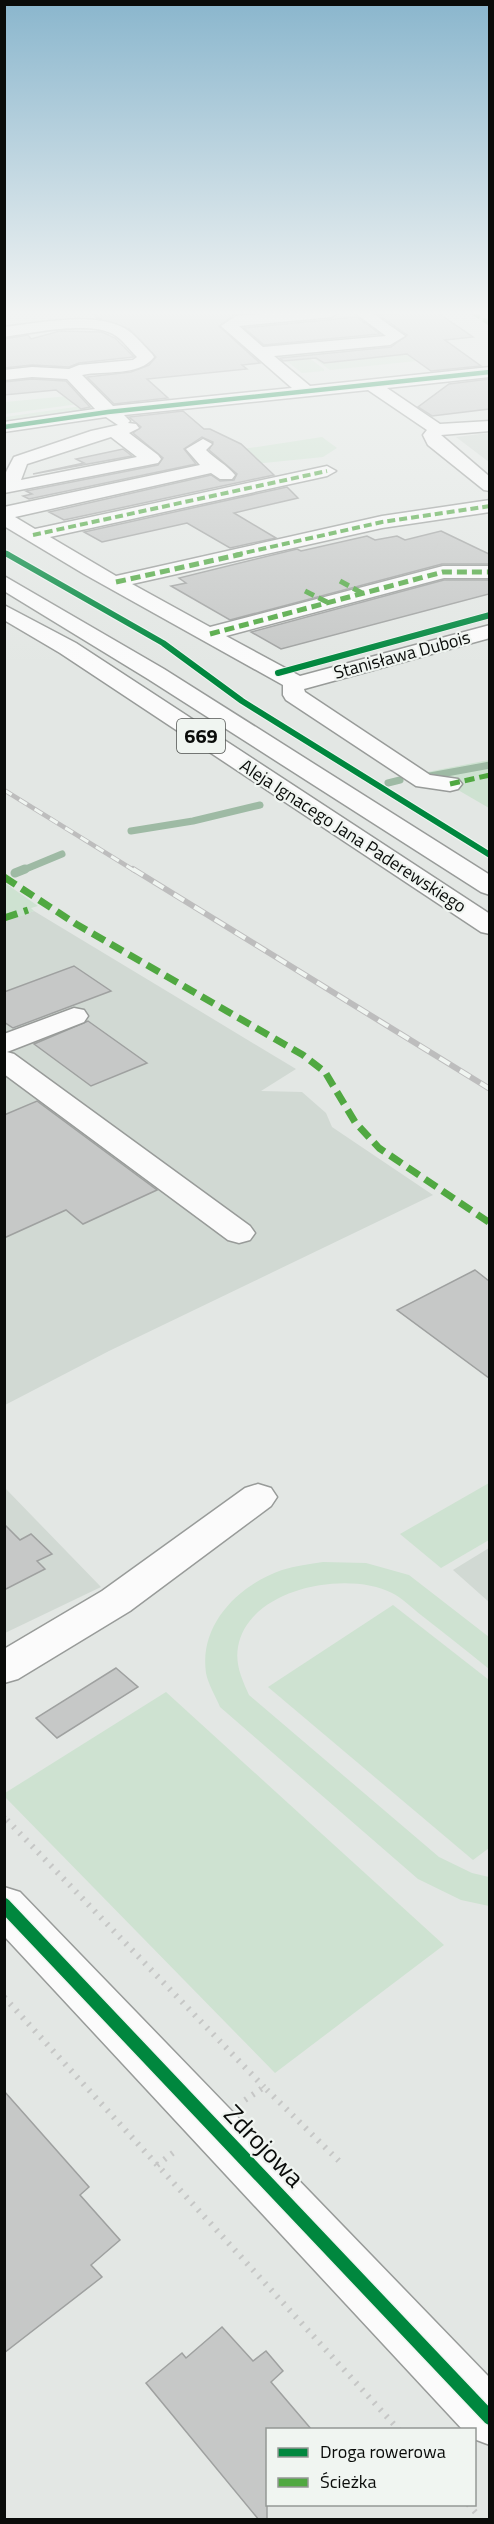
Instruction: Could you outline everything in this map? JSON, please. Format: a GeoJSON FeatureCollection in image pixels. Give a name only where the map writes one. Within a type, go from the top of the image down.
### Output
{"type":"FeatureCollection","features":[{"type":"Feature","properties":{"kind":"main road"},"geometry":{"type":"LineString","coordinates":[[119,431],[97,435],[20,461],[8,488],[152,459],[124,431]]}},
{"type":"Feature","properties":{"kind":"main road"},"geometry":{"type":"LineString","coordinates":[[435,431],[432,435],[434,441],[489,486]]}},
{"type":"Feature","properties":{"kind":"main road"},"geometry":{"type":"LineString","coordinates":[[248,488],[206,449],[11,511],[4,517],[210,634],[306,681]]}},
{"type":"Feature","properties":{"kind":"main road"},"geometry":{"type":"LineString","coordinates":[[33,535],[327,471]]}},
{"type":"Feature","properties":{"kind":"main road"},"geometry":{"type":"LineString","coordinates":[[116,582],[382,522],[480,507]]}},
{"type":"Feature","properties":{"kind":"main road"},"geometry":{"type":"LineString","coordinates":[[4,560],[134,636],[365,793],[398,829]]}},
{"type":"Feature","properties":{"kind":"main road"},"geometry":{"type":"LineString","coordinates":[[210,634],[442,572],[465,570],[489,572]]}},
{"type":"Feature","properties":{"kind":"main road"},"geometry":{"type":"LineString","coordinates":[[340,581],[362,593]]}},
{"type":"Feature","properties":{"kind":"main road","name":"Aleja Ignacego Jana Paderewskiego"},"geometry":{"type":"LineString","coordinates":[[4,582],[98,638],[489,887]]}},
{"type":"Feature","properties":{"kind":"main road"},"geometry":{"type":"LineString","coordinates":[[305,591],[327,602]]}},
{"type":"Feature","properties":{"kind":"main road","name":"Aleja Ignacego Jana Paderewskiego"},"geometry":{"type":"LineString","coordinates":[[4,612],[68,648],[489,926]]}},
{"type":"Feature","properties":{"kind":"main road","name":"Stanisława Dubois"},"geometry":{"type":"LineString","coordinates":[[306,681],[489,631]]}},
{"type":"Feature","properties":{"kind":"main road"},"geometry":{"type":"LineString","coordinates":[[4,635],[309,825],[396,864]]}},
{"type":"Feature","properties":{"kind":"main road"},"geometry":{"type":"LineString","coordinates":[[306,681],[293,687],[294,696],[424,781],[450,784]]}},
{"type":"Feature","properties":{"kind":"main road"},"geometry":{"type":"LineString","coordinates":[[74,1016],[8,1062],[239,1233]]}},
{"type":"Feature","properties":{"kind":"main road"},"geometry":{"type":"LineString","coordinates":[[4,1668],[116,1601],[258,1497]]}},
{"type":"Feature","properties":{"kind":"main road","name":"Zdrojowa"},"geometry":{"type":"LineString","coordinates":[[4,1905],[307,2222],[489,2418]]}},
{"type":"Feature","properties":{"kind":"path"},"geometry":{"type":"LineString","coordinates":[[465,570],[433,550],[448,528],[480,507]]}},
{"type":"Feature","properties":{"kind":"path"},"geometry":{"type":"LineString","coordinates":[[4,1817],[264,2087]]}},
{"type":"Feature","properties":{"kind":"path"},"geometry":{"type":"LineString","coordinates":[[4,1997],[397,2428]]}},
{"type":"Feature","properties":{"kind":"path"},"geometry":{"type":"LineString","coordinates":[[469,2506],[476,2513],[476,2520]]}},
{"type":"Feature","properties":{"kind":"shaded area"},"geometry":{"type":"Polygon","coordinates":[[[489,433],[489,462],[456,437],[489,433]]]}},
{"type":"Feature","properties":{"kind":"shaded area"},"geometry":{"type":"Polygon","coordinates":[[[34,911],[296,1069],[261,1091],[302,1092],[326,1113],[332,1127],[433,1195],[109,1351],[5,1405],[4,922],[34,911]]]}},
{"type":"Feature","properties":{"kind":"shaded area"},"geometry":{"type":"Polygon","coordinates":[[[5,1488],[101,1587],[5,1633],[5,1488]]]}},
{"type":"Feature","properties":{"kind":"shaded area"},"geometry":{"type":"Polygon","coordinates":[[[489,1548],[489,1602],[453,1570],[489,1548]]]}},
{"type":"Feature","properties":{"kind":"green space"},"geometry":{"type":"Polygon","coordinates":[[[322,437],[337,448],[323,457],[226,467],[211,454],[322,437]]]}},
{"type":"Feature","properties":{"kind":"green space"},"geometry":{"type":"Polygon","coordinates":[[[489,760],[489,808],[427,772],[489,760]]]}},
{"type":"Feature","properties":{"kind":"green space"},"geometry":{"type":"Polygon","coordinates":[[[5,883],[38,906],[31,908],[34,911],[5,922],[5,883]]]}},
{"type":"Feature","properties":{"kind":"green space"},"geometry":{"type":"Polygon","coordinates":[[[489,1483],[489,1540],[441,1568],[400,1534],[489,1483]]]}},
{"type":"Feature","properties":{"kind":"green space"},"geometry":{"type":"Polygon","coordinates":[[[323,1562],[366,1563],[409,1575],[489,1637],[489,1669],[392,1593],[373,1586],[350,1583],[326,1584],[302,1589],[279,1598],[260,1610],[246,1627],[238,1647],[237,1660],[249,1695],[439,1857],[472,1873],[489,1877],[489,1906],[461,1900],[418,1879],[220,1707],[207,1677],[205,1655],[209,1638],[225,1609],[237,1596],[266,1577],[282,1570],[323,1562]]]}},
{"type":"Feature","properties":{"kind":"green space"},"geometry":{"type":"Polygon","coordinates":[[[393,1605],[489,1680],[489,1848],[473,1860],[268,1687],[393,1605]]]}},
{"type":"Feature","properties":{"kind":"green space"},"geometry":{"type":"Polygon","coordinates":[[[166,1692],[444,1945],[275,2073],[5,1797],[5,1793],[166,1692]]]}},
{"type":"Feature","properties":{"kind":"building"},"geometry":{"type":"Polygon","coordinates":[[[136,431],[214,431],[241,444],[274,475],[64,520],[49,512],[211,475],[220,481],[234,480],[237,474],[209,450],[213,442],[202,437],[184,449],[196,464],[29,499],[23,496],[32,494],[26,491],[158,465],[163,458],[133,433],[136,431]]]}},
{"type":"Feature","properties":{"kind":"building"},"geometry":{"type":"Polygon","coordinates":[[[123,449],[132,456],[33,474],[84,463],[76,459],[123,449]]]}},
{"type":"Feature","properties":{"kind":"building"},"geometry":{"type":"Polygon","coordinates":[[[287,487],[298,498],[234,513],[276,538],[230,548],[187,523],[102,542],[84,532],[287,487]]]}},
{"type":"Feature","properties":{"kind":"building"},"geometry":{"type":"Polygon","coordinates":[[[441,531],[489,554],[489,564],[442,564],[230,620],[171,586],[186,583],[179,578],[297,549],[301,551],[367,536],[375,540],[397,536],[405,540],[441,531]]]}},
{"type":"Feature","properties":{"kind":"building"},"geometry":{"type":"Polygon","coordinates":[[[444,580],[489,580],[489,594],[281,649],[251,632],[444,580]]]}},
{"type":"Feature","properties":{"kind":"building"},"geometry":{"type":"Polygon","coordinates":[[[74,966],[111,991],[13,1028],[4,1022],[4,992],[74,966]]]}},
{"type":"Feature","properties":{"kind":"building"},"geometry":{"type":"Polygon","coordinates":[[[88,1021],[147,1063],[91,1086],[34,1044],[88,1021]]]}},
{"type":"Feature","properties":{"kind":"building"},"geometry":{"type":"Polygon","coordinates":[[[37,1101],[157,1190],[83,1224],[66,1210],[4,1238],[4,1115],[37,1101]]]}},
{"type":"Feature","properties":{"kind":"building"},"geometry":{"type":"Polygon","coordinates":[[[475,1270],[489,1281],[489,1378],[397,1310],[475,1270]]]}},
{"type":"Feature","properties":{"kind":"building"},"geometry":{"type":"Polygon","coordinates":[[[4,1524],[20,1540],[31,1534],[52,1554],[37,1561],[45,1569],[4,1590],[4,1524]]]}},
{"type":"Feature","properties":{"kind":"building"},"geometry":{"type":"Polygon","coordinates":[[[116,1668],[138,1687],[57,1738],[36,1718],[116,1668]]]}},
{"type":"Feature","properties":{"kind":"building"},"geometry":{"type":"Polygon","coordinates":[[[4,2091],[89,2187],[80,2195],[120,2240],[91,2265],[102,2277],[4,2353],[4,2091]]]}},
{"type":"Feature","properties":{"kind":"building"},"geometry":{"type":"Polygon","coordinates":[[[222,2327],[253,2361],[266,2351],[283,2371],[271,2382],[310,2428],[266,2428],[267,2520],[259,2520],[146,2383],[182,2353],[186,2358],[222,2327]]]}},
{"type":"Feature","properties":{"kind":"waterway"},"geometry":{"type":"LineString","coordinates":[[430,776],[490,765]]}},
{"type":"Feature","properties":{"kind":"waterway"},"geometry":{"type":"LineString","coordinates":[[388,783],[400,780]]}},
{"type":"Feature","properties":{"kind":"waterway"},"geometry":{"type":"LineString","coordinates":[[131,831],[193,821],[260,805]]}},
{"type":"Feature","properties":{"kind":"waterway"},"geometry":{"type":"LineString","coordinates":[[21,871],[62,854]]}},
{"type":"Feature","properties":{"kind":"waterway"},"geometry":{"type":"LineString","coordinates":[[15,873],[25,869]]}},
{"type":"Feature","properties":{"kind":"railway"},"geometry":{"type":"LineString","coordinates":[[4,790],[135,871]]}},
{"type":"Feature","properties":{"kind":"railway"},"geometry":{"type":"LineString","coordinates":[[133,869],[490,1089]]}},
{"type":"Feature","properties":{"kind":"marked path"},"geometry":{"type":"LineString","coordinates":[[33,535],[327,471]]}},
{"type":"Feature","properties":{"kind":"marked path"},"geometry":{"type":"LineString","coordinates":[[116,582],[382,522],[490,506]]}},
{"type":"Feature","properties":{"kind":"marked path"},"geometry":{"type":"LineString","coordinates":[[210,634],[443,572],[465,570],[490,572]]}},
{"type":"Feature","properties":{"kind":"marked path"},"geometry":{"type":"LineString","coordinates":[[340,581],[362,593]]}},
{"type":"Feature","properties":{"kind":"marked path"},"geometry":{"type":"LineString","coordinates":[[305,591],[327,602]]}},
{"type":"Feature","properties":{"kind":"marked path"},"geometry":{"type":"LineString","coordinates":[[450,784],[490,775]]}},
{"type":"Feature","properties":{"kind":"marked path"},"geometry":{"type":"LineString","coordinates":[[4,877],[76,924],[303,1055],[325,1072],[355,1122],[379,1148],[490,1223]]}},
{"type":"Feature","properties":{"kind":"marked path"},"geometry":{"type":"LineString","coordinates":[[4,918],[28,910]]}},
{"type":"Feature","properties":{"kind":"cycle path"},"geometry":{"type":"LineString","coordinates":[[4,552],[163,643],[242,701],[490,855]]}},
{"type":"Feature","properties":{"kind":"cycle path"},"geometry":{"type":"LineString","coordinates":[[278,673],[490,615]]}},
{"type":"Feature","properties":{"kind":"cycle path"},"geometry":{"type":"LineString","coordinates":[[4,1905],[307,2222],[490,2418]]}}]}
